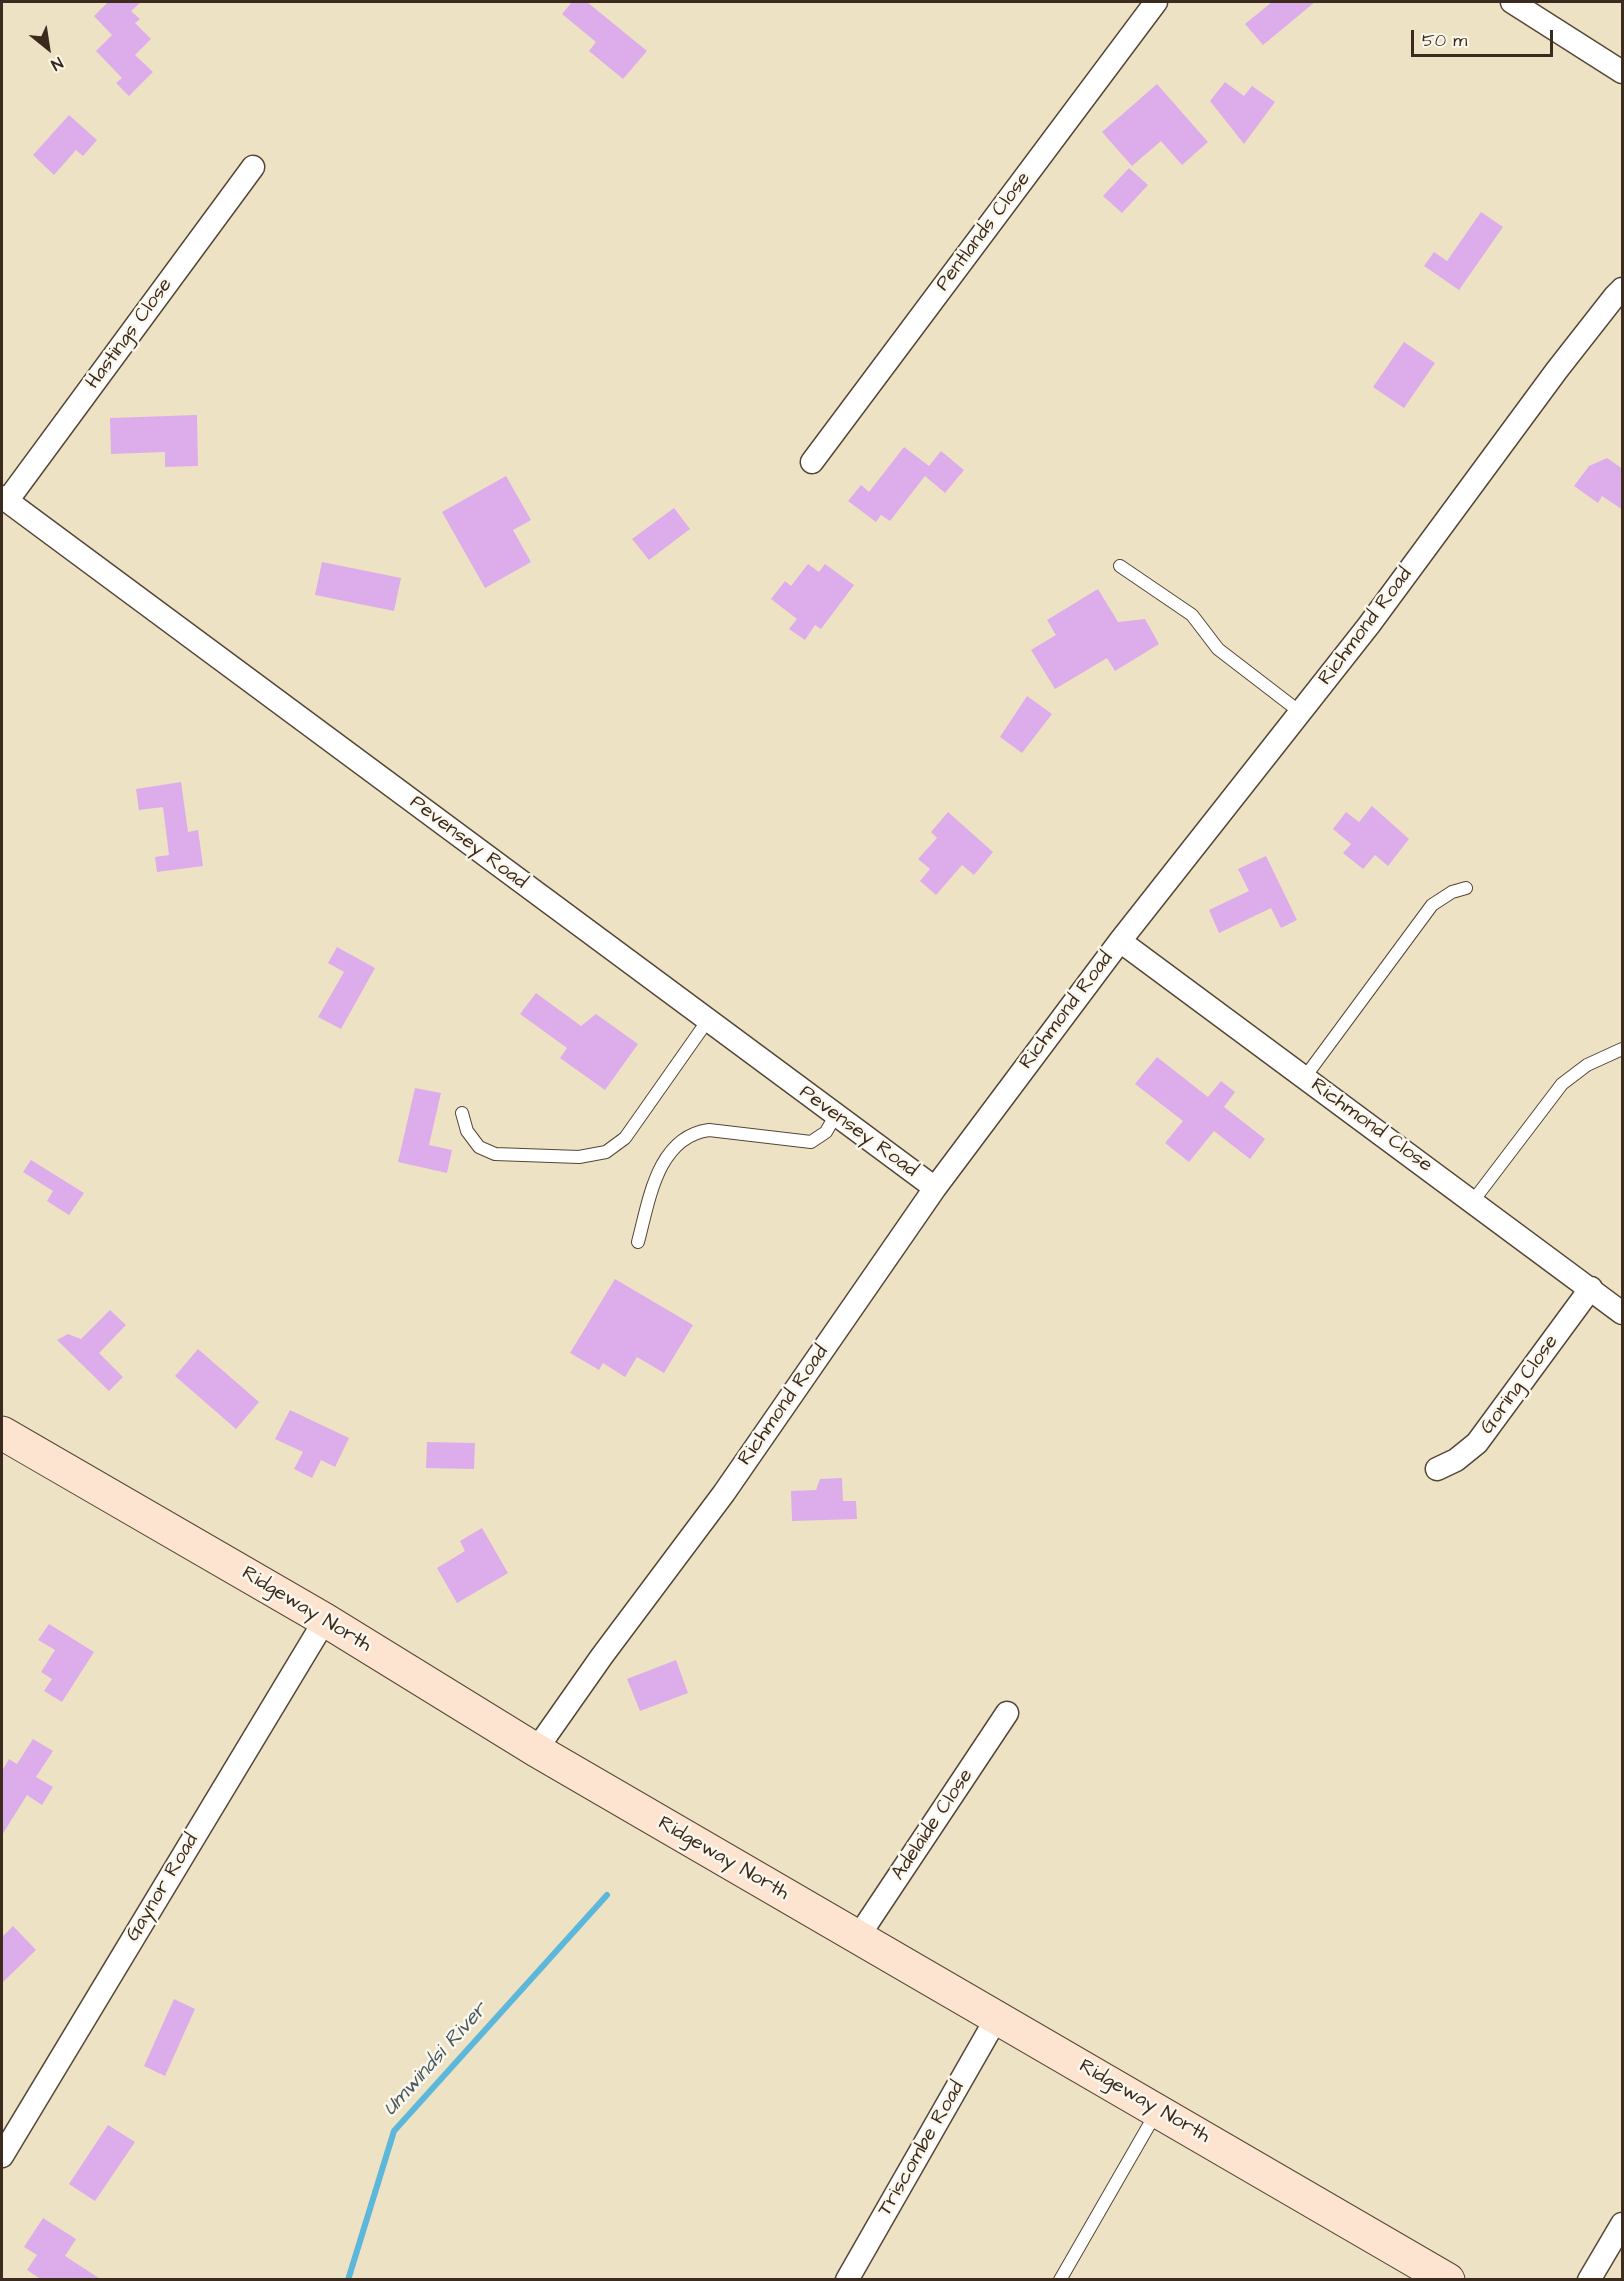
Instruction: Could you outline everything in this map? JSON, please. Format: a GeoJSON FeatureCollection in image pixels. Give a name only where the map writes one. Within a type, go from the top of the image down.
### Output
{"type":"FeatureCollection","features":[{"type":"Feature","properties":{"kind":"street","name":"Pentlands Close"},"geometry":{"type":"LineString","coordinates":[[812,462],[1155,2]]}},
{"type":"Feature","properties":{"kind":"street"},"geometry":{"type":"LineString","coordinates":[[1512,2],[1623,72]]}},
{"type":"Feature","properties":{"kind":"street","name":"Hastings Close"},"geometry":{"type":"LineString","coordinates":[[4,499],[253,167]]}},
{"type":"Feature","properties":{"kind":"street","name":"Richmond Road"},"geometry":{"type":"LineString","coordinates":[[536,1750],[602,1656],[724,1493],[935,1188],[1120,940],[1369,625],[1557,370],[1623,289]]}},
{"type":"Feature","properties":{"kind":"street","name":"Pevensey Road"},"geometry":{"type":"LineString","coordinates":[[4,499],[935,1188]]}},
{"type":"Feature","properties":{"kind":"street","name":"Richmond Close"},"geometry":{"type":"LineString","coordinates":[[1120,940],[1623,1313]]}},
{"type":"Feature","properties":{"kind":"street","name":"Goring Close"},"geometry":{"type":"LineString","coordinates":[[1437,1469],[1456,1460],[1477,1443],[1591,1288]]}},
{"type":"Feature","properties":{"kind":"street","name":"Ridgeway North"},"geometry":{"type":"LineString","coordinates":[[2,1433],[325,1620],[536,1750],[1448,2280]]}},
{"type":"Feature","properties":{"kind":"street","name":"Gaynor Road"},"geometry":{"type":"LineString","coordinates":[[2,2156],[325,1620]]}},
{"type":"Feature","properties":{"kind":"street","name":"Adelaide Close"},"geometry":{"type":"LineString","coordinates":[[858,1937],[1007,1713]]}},
{"type":"Feature","properties":{"kind":"street","name":"Triscombe Road"},"geometry":{"type":"LineString","coordinates":[[847,2280],[996,2019]]}},
{"type":"Feature","properties":{"kind":"street"},"geometry":{"type":"LineString","coordinates":[[1589,2280],[1623,2224]]}},
{"type":"Feature","properties":{"kind":"lane"},"geometry":{"type":"LineString","coordinates":[[1120,566],[1192,615],[1218,649],[1300,712]]}},
{"type":"Feature","properties":{"kind":"lane"},"geometry":{"type":"LineString","coordinates":[[1305,1077],[1432,905],[1452,892],[1466,888]]}},
{"type":"Feature","properties":{"kind":"lane"},"geometry":{"type":"LineString","coordinates":[[462,1113],[467,1131],[479,1147],[495,1154],[579,1157],[606,1152],[625,1138],[708,1020]]}},
{"type":"Feature","properties":{"kind":"lane"},"geometry":{"type":"LineString","coordinates":[[1473,1201],[1562,1084],[1587,1065],[1623,1049]]}},
{"type":"Feature","properties":{"kind":"lane"},"geometry":{"type":"LineString","coordinates":[[638,1242],[655,1176],[684,1139],[698,1132],[709,1131],[811,1142],[826,1132],[835,1116]]}},
{"type":"Feature","properties":{"kind":"lane"},"geometry":{"type":"LineString","coordinates":[[1060,2280],[1158,2110]]}},
{"type":"Feature","properties":{"kind":"building"},"geometry":{"type":"Polygon","coordinates":[[[108,2],[141,2],[131,11],[140,19],[135,23],[151,39],[135,55],[153,72],[129,96],[116,83],[122,78],[96,51],[112,35],[94,16],[108,2]]]}},
{"type":"Feature","properties":{"kind":"building"},"geometry":{"type":"Polygon","coordinates":[[[572,2],[587,2],[647,51],[623,79],[589,51],[596,42],[562,14],[572,2]]]}},
{"type":"Feature","properties":{"kind":"building"},"geometry":{"type":"Polygon","coordinates":[[[1272,2],[1315,2],[1263,45],[1245,24],[1272,2]]]}},
{"type":"Feature","properties":{"kind":"building"},"geometry":{"type":"Polygon","coordinates":[[[1225,82],[1244,96],[1252,86],[1275,102],[1244,144],[1210,101],[1225,82]]]}},
{"type":"Feature","properties":{"kind":"building"},"geometry":{"type":"Polygon","coordinates":[[[1157,84],[1208,142],[1182,165],[1161,141],[1132,166],[1102,132],[1157,84]]]}},
{"type":"Feature","properties":{"kind":"building"},"geometry":{"type":"Polygon","coordinates":[[[69,115],[97,140],[83,156],[76,150],[54,175],[33,155],[69,115]]]}},
{"type":"Feature","properties":{"kind":"building"},"geometry":{"type":"Polygon","coordinates":[[[1129,168],[1148,185],[1122,213],[1103,196],[1129,168]]]}},
{"type":"Feature","properties":{"kind":"building"},"geometry":{"type":"Polygon","coordinates":[[[1481,212],[1503,227],[1459,290],[1424,266],[1434,252],[1447,261],[1481,212]]]}},
{"type":"Feature","properties":{"kind":"building"},"geometry":{"type":"Polygon","coordinates":[[[1404,342],[1435,363],[1404,408],[1373,387],[1404,342]]]}},
{"type":"Feature","properties":{"kind":"building"},"geometry":{"type":"Polygon","coordinates":[[[197,415],[198,466],[165,467],[165,452],[111,454],[110,418],[197,415]]]}},
{"type":"Feature","properties":{"kind":"building"},"geometry":{"type":"Polygon","coordinates":[[[904,447],[929,466],[941,451],[964,470],[945,493],[925,476],[890,521],[881,515],[876,522],[848,501],[861,485],[869,492],[904,447]]]}},
{"type":"Feature","properties":{"kind":"building"},"geometry":{"type":"Polygon","coordinates":[[[1607,458],[1623,469],[1623,510],[1602,496],[1598,503],[1574,486],[1589,466],[1607,458]]]}},
{"type":"Feature","properties":{"kind":"building"},"geometry":{"type":"Polygon","coordinates":[[[506,476],[531,520],[513,530],[531,562],[485,588],[442,512],[506,476]]]}},
{"type":"Feature","properties":{"kind":"building"},"geometry":{"type":"Polygon","coordinates":[[[674,508],[690,529],[649,560],[632,539],[674,508]]]}},
{"type":"Feature","properties":{"kind":"building"},"geometry":{"type":"Polygon","coordinates":[[[322,562],[401,578],[394,611],[315,595],[322,562]]]}},
{"type":"Feature","properties":{"kind":"building"},"geometry":{"type":"Polygon","coordinates":[[[808,564],[819,572],[825,564],[854,585],[821,629],[815,625],[805,640],[789,629],[797,619],[771,599],[785,581],[791,586],[808,564]]]}},
{"type":"Feature","properties":{"kind":"building"},"geometry":{"type":"Polygon","coordinates":[[[1098,589],[1118,622],[1145,619],[1159,644],[1115,671],[1107,658],[1055,689],[1031,650],[1056,635],[1047,620],[1098,589]]]}},
{"type":"Feature","properties":{"kind":"building"},"geometry":{"type":"Polygon","coordinates":[[[1027,696],[1052,714],[1022,753],[1000,737],[1027,696]]]}},
{"type":"Feature","properties":{"kind":"building"},"geometry":{"type":"Polygon","coordinates":[[[181,782],[188,832],[198,830],[203,866],[157,872],[155,857],[169,855],[163,807],[139,810],[136,789],[181,782]]]}},
{"type":"Feature","properties":{"kind":"building"},"geometry":{"type":"Polygon","coordinates":[[[1372,806],[1409,839],[1388,866],[1375,855],[1363,869],[1343,853],[1351,844],[1333,829],[1346,812],[1359,822],[1372,806]]]}},
{"type":"Feature","properties":{"kind":"building"},"geometry":{"type":"Polygon","coordinates":[[[948,812],[993,852],[974,875],[962,865],[936,895],[920,881],[930,869],[918,859],[937,838],[931,832],[948,812]]]}},
{"type":"Feature","properties":{"kind":"building"},"geometry":{"type":"Polygon","coordinates":[[[1266,856],[1297,920],[1281,928],[1271,908],[1219,933],[1209,910],[1249,891],[1238,869],[1266,856]]]}},
{"type":"Feature","properties":{"kind":"building"},"geometry":{"type":"Polygon","coordinates":[[[337,947],[375,968],[341,1029],[318,1017],[344,972],[328,963],[337,947]]]}},
{"type":"Feature","properties":{"kind":"building"},"geometry":{"type":"Polygon","coordinates":[[[536,993],[581,1026],[596,1014],[638,1044],[605,1090],[560,1058],[567,1048],[520,1014],[536,993]]]}},
{"type":"Feature","properties":{"kind":"building"},"geometry":{"type":"Polygon","coordinates":[[[1157,1057],[1208,1097],[1221,1081],[1235,1092],[1224,1107],[1265,1139],[1250,1159],[1214,1131],[1189,1162],[1165,1143],[1183,1121],[1135,1084],[1157,1057]]]}},
{"type":"Feature","properties":{"kind":"building"},"geometry":{"type":"Polygon","coordinates":[[[415,1088],[441,1093],[429,1145],[452,1150],[447,1173],[398,1162],[415,1088]]]}},
{"type":"Feature","properties":{"kind":"building"},"geometry":{"type":"Polygon","coordinates":[[[31,1160],[84,1193],[69,1215],[47,1201],[53,1191],[23,1172],[31,1160]]]}},
{"type":"Feature","properties":{"kind":"building"},"geometry":{"type":"Polygon","coordinates":[[[615,1279],[693,1325],[664,1373],[637,1357],[625,1377],[603,1363],[599,1370],[570,1353],[615,1279]]]}},
{"type":"Feature","properties":{"kind":"building"},"geometry":{"type":"Polygon","coordinates":[[[110,1310],[126,1325],[99,1353],[123,1377],[109,1391],[57,1340],[68,1334],[81,1339],[110,1310]]]}},
{"type":"Feature","properties":{"kind":"building"},"geometry":{"type":"Polygon","coordinates":[[[198,1349],[259,1402],[236,1429],[175,1376],[198,1349]]]}},
{"type":"Feature","properties":{"kind":"building"},"geometry":{"type":"Polygon","coordinates":[[[290,1410],[349,1438],[335,1467],[321,1460],[312,1478],[294,1469],[303,1452],[275,1439],[290,1410]]]}},
{"type":"Feature","properties":{"kind":"building"},"geometry":{"type":"Polygon","coordinates":[[[427,1442],[475,1443],[474,1469],[426,1468],[427,1442]]]}},
{"type":"Feature","properties":{"kind":"building"},"geometry":{"type":"Polygon","coordinates":[[[842,1478],[843,1501],[856,1501],[857,1519],[792,1521],[791,1491],[816,1490],[820,1479],[842,1478]]]}},
{"type":"Feature","properties":{"kind":"building"},"geometry":{"type":"Polygon","coordinates":[[[482,1528],[508,1573],[457,1603],[437,1568],[465,1551],[460,1541],[482,1528]]]}},
{"type":"Feature","properties":{"kind":"building"},"geometry":{"type":"Polygon","coordinates":[[[49,1624],[94,1652],[62,1702],[44,1691],[52,1679],[41,1672],[55,1650],[38,1640],[49,1624]]]}},
{"type":"Feature","properties":{"kind":"building"},"geometry":{"type":"Polygon","coordinates":[[[676,1660],[688,1693],[640,1711],[627,1679],[676,1660]]]}},
{"type":"Feature","properties":{"kind":"building"},"geometry":{"type":"Polygon","coordinates":[[[33,1739],[53,1751],[36,1777],[53,1787],[42,1805],[27,1795],[2,1835],[2,1771],[9,1759],[17,1764],[33,1739]]]}},
{"type":"Feature","properties":{"kind":"building"},"geometry":{"type":"Polygon","coordinates":[[[13,1926],[36,1950],[2,1983],[2,1937],[13,1926]]]}},
{"type":"Feature","properties":{"kind":"building"},"geometry":{"type":"Polygon","coordinates":[[[174,1999],[195,2009],[165,2076],[144,2066],[174,1999]]]}},
{"type":"Feature","properties":{"kind":"building"},"geometry":{"type":"Polygon","coordinates":[[[108,2125],[135,2142],[95,2201],[69,2184],[108,2125]]]}},
{"type":"Feature","properties":{"kind":"building"},"geometry":{"type":"Polygon","coordinates":[[[43,2218],[76,2239],[65,2256],[102,2280],[42,2280],[27,2270],[37,2255],[24,2247],[43,2218]]]}},
{"type":"Feature","properties":{"kind":"waterway","name":"Umwindsi River"},"geometry":{"type":"LineString","coordinates":[[348,2280],[394,2131],[607,1895]]}}]}
